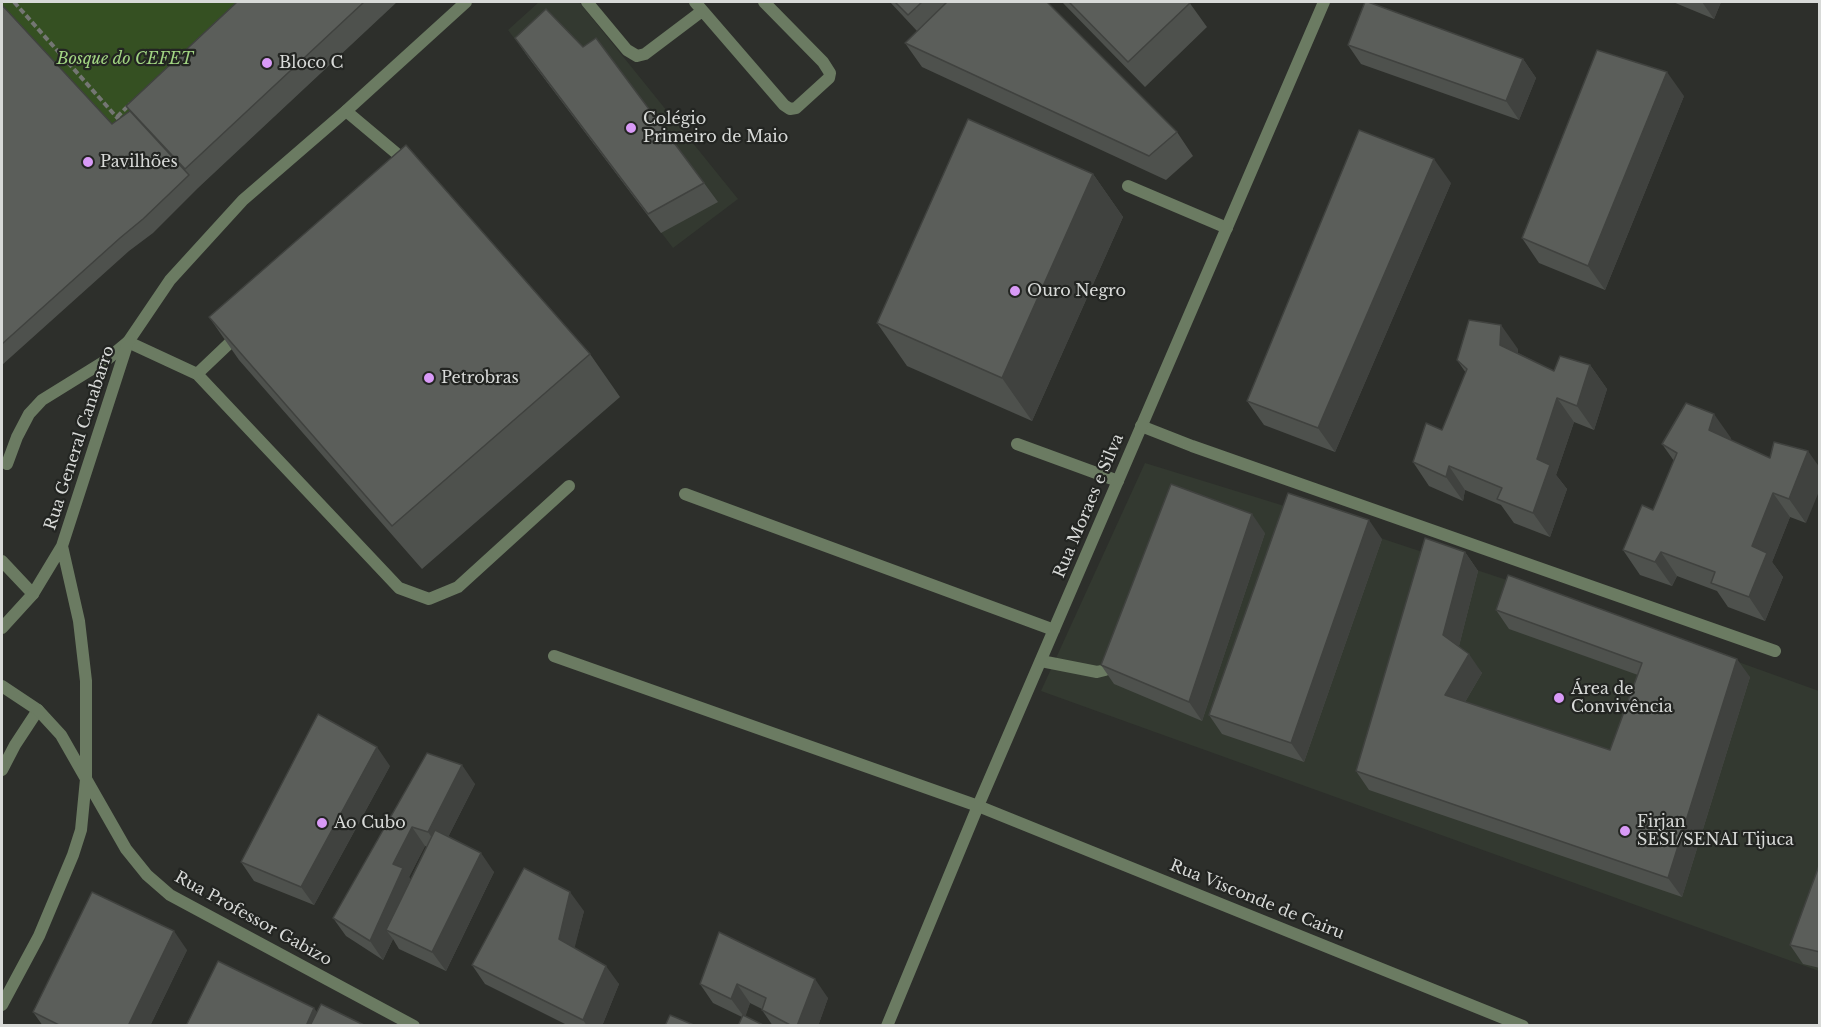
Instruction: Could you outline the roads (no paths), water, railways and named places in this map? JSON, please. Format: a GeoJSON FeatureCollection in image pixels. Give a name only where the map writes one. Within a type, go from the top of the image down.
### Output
{"type":"FeatureCollection","features":[{"type":"Feature","properties":{"kind":"street","name":"Rua General Canabarro"},"geometry":{"type":"LineString","coordinates":[[2,1005],[39,936],[81,830],[86,779],[86,681],[79,621],[62,546],[128,342],[170,280],[217,226],[243,200],[346,111],[466,2]]}},
{"type":"Feature","properties":{"kind":"street"},"geometry":{"type":"LineString","coordinates":[[587,2],[627,50],[637,56],[645,54],[699,6],[784,105],[790,109],[796,108],[829,78],[830,73],[823,62],[764,2]]}},
{"type":"Feature","properties":{"kind":"street","name":"Rua Moraes e Silva"},"geometry":{"type":"LineString","coordinates":[[887,1026],[978,806],[1324,2]]}},
{"type":"Feature","properties":{"kind":"street"},"geometry":{"type":"LineString","coordinates":[[346,111],[407,162],[406,175]]}},
{"type":"Feature","properties":{"kind":"street"},"geometry":{"type":"LineString","coordinates":[[1128,186],[1227,228]]}},
{"type":"Feature","properties":{"kind":"street"},"geometry":{"type":"LineString","coordinates":[[197,374],[249,324]]}},
{"type":"Feature","properties":{"kind":"street"},"geometry":{"type":"LineString","coordinates":[[7,464],[29,414],[42,400],[105,361],[128,342],[197,374],[399,588],[429,599],[458,586],[569,486]]}},
{"type":"Feature","properties":{"kind":"street"},"geometry":{"type":"LineString","coordinates":[[1141,426],[1775,651]]}},
{"type":"Feature","properties":{"kind":"street"},"geometry":{"type":"LineString","coordinates":[[1017,444],[1118,480]]}},
{"type":"Feature","properties":{"kind":"street"},"geometry":{"type":"LineString","coordinates":[[685,494],[1054,630]]}},
{"type":"Feature","properties":{"kind":"street"},"geometry":{"type":"LineString","coordinates":[[2,628],[33,594],[62,546]]}},
{"type":"Feature","properties":{"kind":"street"},"geometry":{"type":"LineString","coordinates":[[2,561],[33,594]]}},
{"type":"Feature","properties":{"kind":"street"},"geometry":{"type":"LineString","coordinates":[[1041,661],[1096,672],[1113,666],[1121,645]]}},
{"type":"Feature","properties":{"kind":"street","name":"Rua Visconde de Cairu"},"geometry":{"type":"LineString","coordinates":[[554,656],[978,806],[1523,1026]]}},
{"type":"Feature","properties":{"kind":"street","name":"Rua Professor Gabizo"},"geometry":{"type":"LineString","coordinates":[[2,686],[38,710],[61,735],[126,849],[147,875],[170,895],[414,1026]]}},
{"type":"Feature","properties":{"kind":"street"},"geometry":{"type":"LineString","coordinates":[[2,770],[38,710]]}},
{"type":"Feature","properties":{"kind":"place","name":"Bloco C"},"geometry":{"type":"Point","coordinates":[267,63]}},
{"type":"Feature","properties":{"kind":"place","name":"Colégio Primeiro de Maio"},"geometry":{"type":"Point","coordinates":[631,128]}},
{"type":"Feature","properties":{"kind":"place","name":"Pavilhões"},"geometry":{"type":"Point","coordinates":[88,162]}},
{"type":"Feature","properties":{"kind":"place","name":"Ouro Negro"},"geometry":{"type":"Point","coordinates":[1015,291]}},
{"type":"Feature","properties":{"kind":"place","name":"Petrobras"},"geometry":{"type":"Point","coordinates":[429,378]}},
{"type":"Feature","properties":{"kind":"place","name":"Área de Convivência"},"geometry":{"type":"Point","coordinates":[1559,698]}},
{"type":"Feature","properties":{"kind":"place","name":"Ao Cubo"},"geometry":{"type":"Point","coordinates":[322,823]}},
{"type":"Feature","properties":{"kind":"place","name":"Firjan SESI/SENAI Tijuca"},"geometry":{"type":"Point","coordinates":[1625,831]}},
{"type":"Feature","properties":{"kind":"park label","name":"Bosque do CEFET"},"geometry":{"type":"Point","coordinates":[125,59]}}]}
